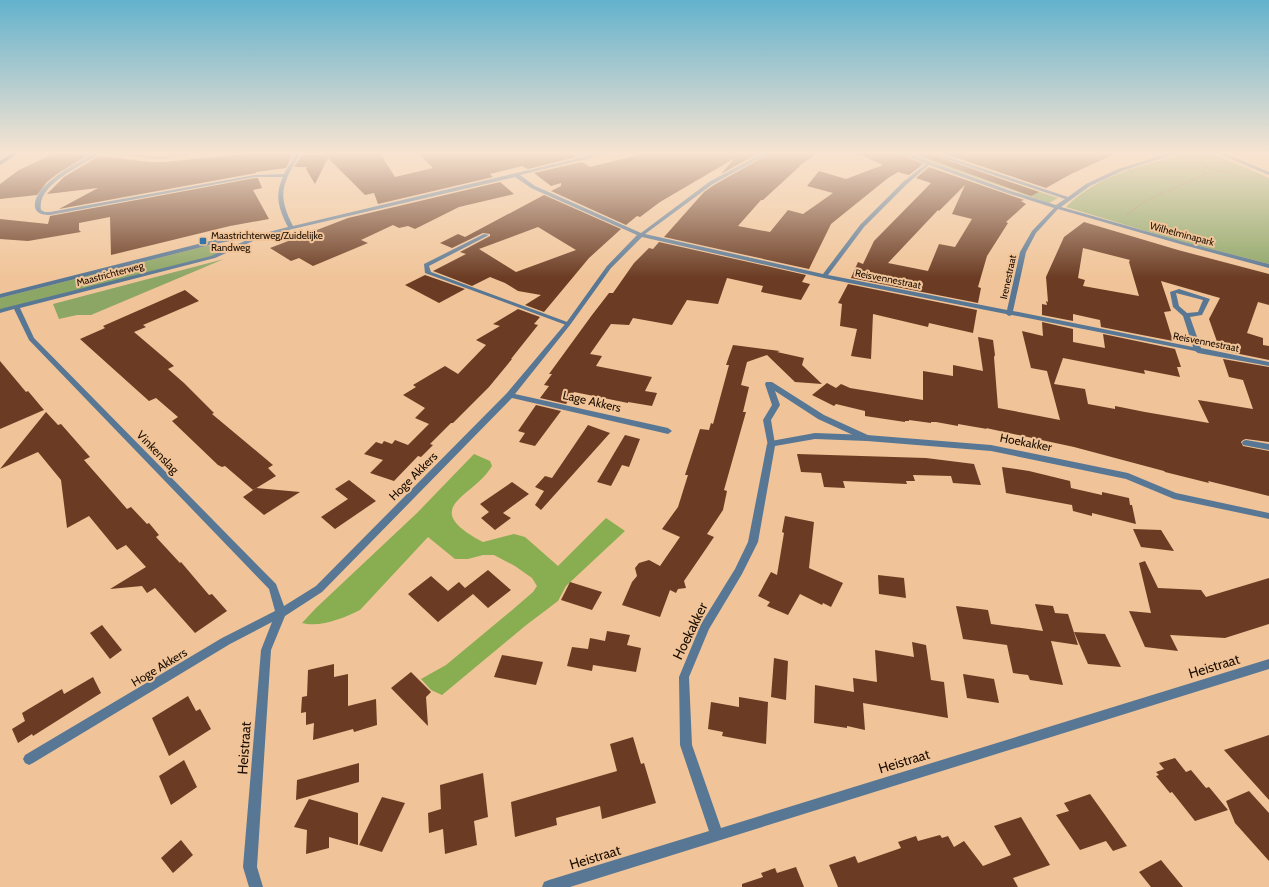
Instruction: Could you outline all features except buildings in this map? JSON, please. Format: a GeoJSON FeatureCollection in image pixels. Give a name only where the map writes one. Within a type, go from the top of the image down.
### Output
{"type":"FeatureCollection","features":[{"type":"Feature","properties":{"kind":"street"},"geometry":{"type":"LineString","coordinates":[[41,194],[38,201],[40,211],[43,213],[52,213],[154,194]]}},
{"type":"Feature","properties":{"kind":"street"},"geometry":{"type":"LineString","coordinates":[[279,194],[283,213],[291,228]]}},
{"type":"Feature","properties":{"kind":"street","name":"Maastrichterweg"},"geometry":{"type":"LineString","coordinates":[[0,296],[210,243],[248,235],[265,234],[434,194]]}},
{"type":"Feature","properties":{"kind":"street","name":"Reisvennestraat"},"geometry":{"type":"LineString","coordinates":[[550,194],[641,235],[824,276],[1009,314],[1269,364]]}},
{"type":"Feature","properties":{"kind":"street","name":"Hoge Akkers"},"geometry":{"type":"LineString","coordinates":[[28,759],[226,641],[281,613],[319,589],[510,395],[568,324],[609,267],[641,235],[696,194]]}},
{"type":"Feature","properties":{"kind":"street"},"geometry":{"type":"LineString","coordinates":[[824,276],[862,226],[894,194]]}},
{"type":"Feature","properties":{"kind":"street","name":"Wilhelminapark"},"geometry":{"type":"LineString","coordinates":[[1019,194],[1160,237],[1269,266]]}},
{"type":"Feature","properties":{"kind":"street"},"geometry":{"type":"LineString","coordinates":[[1056,194],[1067,198]]}},
{"type":"Feature","properties":{"kind":"street"},"geometry":{"type":"LineString","coordinates":[[1057,207],[1073,194]]}},
{"type":"Feature","properties":{"kind":"street","name":"Irenestraat"},"geometry":{"type":"LineString","coordinates":[[1009,314],[1023,252],[1034,232],[1057,207]]}},
{"type":"Feature","properties":{"kind":"street","name":"Maastrichterweg"},"geometry":{"type":"LineString","coordinates":[[0,312],[213,257],[265,234]]}},
{"type":"Feature","properties":{"kind":"street"},"geometry":{"type":"LineString","coordinates":[[486,235],[426,265],[428,273],[568,324]]}},
{"type":"Feature","properties":{"kind":"street"},"geometry":{"type":"LineString","coordinates":[[210,243],[219,243],[225,246],[225,252]]}},
{"type":"Feature","properties":{"kind":"street"},"geometry":{"type":"LineString","coordinates":[[1186,315],[1200,314],[1207,299],[1179,290],[1173,292],[1176,307],[1186,315],[1198,351]]}},
{"type":"Feature","properties":{"kind":"street","name":"Vinkenslag"},"geometry":{"type":"LineString","coordinates":[[17,308],[31,339],[273,587],[281,613]]}},
{"type":"Feature","properties":{"kind":"street","name":"Hoekakker"},"geometry":{"type":"LineString","coordinates":[[717,835],[686,745],[684,677],[705,628],[739,571],[753,542],[771,444],[767,420],[776,405],[769,384],[822,417],[867,438]]}},
{"type":"Feature","properties":{"kind":"street","name":"Lage Akkers"},"geometry":{"type":"LineString","coordinates":[[510,395],[668,431]]}},
{"type":"Feature","properties":{"kind":"street","name":"Hoekakker"},"geometry":{"type":"LineString","coordinates":[[771,444],[815,436],[867,438],[991,448],[1128,476],[1174,496],[1269,516]]}},
{"type":"Feature","properties":{"kind":"street"},"geometry":{"type":"LineString","coordinates":[[1246,443],[1269,447]]}},
{"type":"Feature","properties":{"kind":"street","name":"Heistraat"},"geometry":{"type":"LineString","coordinates":[[256,887],[250,866],[266,650],[281,613]]}},
{"type":"Feature","properties":{"kind":"street","name":"Heistraat"},"geometry":{"type":"LineString","coordinates":[[549,887],[565,885],[717,835],[1269,664]]}},
{"type":"Feature","properties":{"kind":"path"},"geometry":{"type":"LineString","coordinates":[[1127,216],[1147,200],[1160,194]]}},
{"type":"Feature","properties":{"kind":"green space"},"geometry":{"type":"Polygon","coordinates":[[[1025,194],[1047,194],[1058,198],[1049,203],[1025,194]]]}},
{"type":"Feature","properties":{"kind":"green space"},"geometry":{"type":"Polygon","coordinates":[[[1081,194],[1269,194],[1269,264],[1176,240],[1066,207],[1081,194]]]}},
{"type":"Feature","properties":{"kind":"green space"},"geometry":{"type":"Polygon","coordinates":[[[216,245],[221,247],[222,250],[218,254],[210,257],[0,310],[0,298],[206,246],[216,245]]]}},
{"type":"Feature","properties":{"kind":"green space"},"geometry":{"type":"Polygon","coordinates":[[[224,259],[91,315],[77,315],[59,319],[53,304],[224,259]]]}},
{"type":"Feature","properties":{"kind":"green space"},"geometry":{"type":"Polygon","coordinates":[[[474,454],[490,461],[492,466],[483,477],[463,495],[456,503],[452,511],[454,520],[464,530],[483,542],[514,534],[525,537],[558,566],[606,518],[625,531],[566,586],[558,601],[525,626],[442,695],[431,690],[421,679],[446,665],[533,592],[537,586],[532,578],[515,566],[494,555],[483,555],[468,559],[455,559],[428,537],[360,610],[339,619],[324,623],[302,623],[417,513],[474,454]]]}},
{"type":"Feature","properties":{"kind":"place","name":"Maastrichterweg/Zuidelijke Randweg"},"geometry":{"type":"Point","coordinates":[203,241]}}]}
